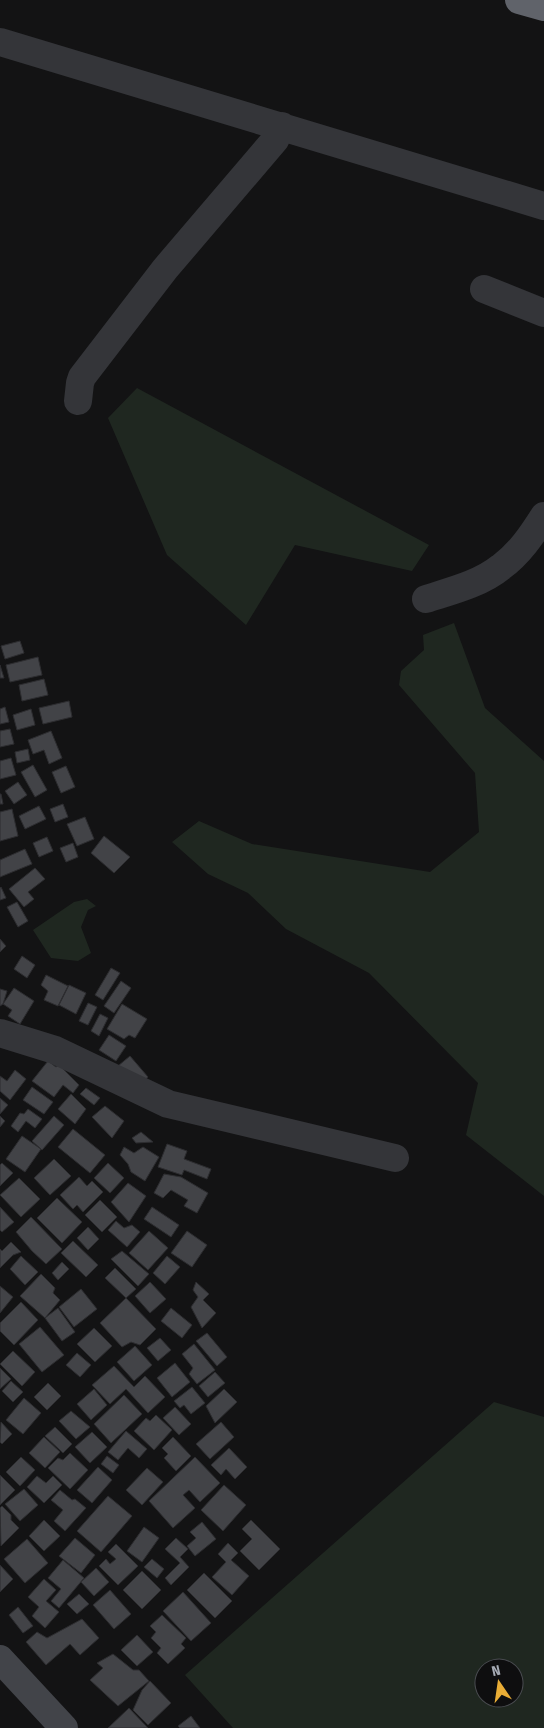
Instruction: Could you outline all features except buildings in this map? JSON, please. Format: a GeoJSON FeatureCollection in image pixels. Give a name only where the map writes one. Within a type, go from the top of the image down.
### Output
{"type":"FeatureCollection","features":[{"type":"Feature","properties":{"kind":"highway"},"geometry":{"type":"LineString","coordinates":[[519,0],[544,7]]}},
{"type":"Feature","properties":{"kind":"main road"},"geometry":{"type":"LineString","coordinates":[[0,1658],[64,1728]]}},
{"type":"Feature","properties":{"kind":"street"},"geometry":{"type":"LineString","coordinates":[[0,42],[544,206]]}},
{"type":"Feature","properties":{"kind":"street"},"geometry":{"type":"LineString","coordinates":[[78,401],[82,377],[165,269],[275,140],[282,126]]}},
{"type":"Feature","properties":{"kind":"street"},"geometry":{"type":"LineString","coordinates":[[484,289],[544,313]]}},
{"type":"Feature","properties":{"kind":"street"},"geometry":{"type":"LineString","coordinates":[[426,599],[468,586],[536,546],[544,516]]}},
{"type":"Feature","properties":{"kind":"street"},"geometry":{"type":"LineString","coordinates":[[0,1033],[56,1050],[168,1104],[395,1158]]}},
{"type":"Feature","properties":{"kind":"shaded area"},"geometry":{"type":"Polygon","coordinates":[[[137,388],[429,545],[412,571],[295,545],[246,625],[167,555],[108,418],[137,388]]]}},
{"type":"Feature","properties":{"kind":"shaded area"},"geometry":{"type":"Polygon","coordinates":[[[454,623],[485,708],[544,761],[544,1196],[466,1135],[478,1083],[369,973],[286,929],[248,893],[208,874],[172,842],[199,821],[252,844],[430,872],[479,832],[475,773],[399,685],[401,671],[424,650],[423,635],[454,623]]]}},
{"type":"Feature","properties":{"kind":"shaded area"},"geometry":{"type":"Polygon","coordinates":[[[87,899],[96,906],[88,910],[81,927],[91,953],[78,961],[51,958],[33,930],[74,902],[87,899]]]}},
{"type":"Feature","properties":{"kind":"shaded area"},"geometry":{"type":"Polygon","coordinates":[[[494,1402],[544,1417],[544,1728],[233,1728],[185,1675],[494,1402]]]}}]}
